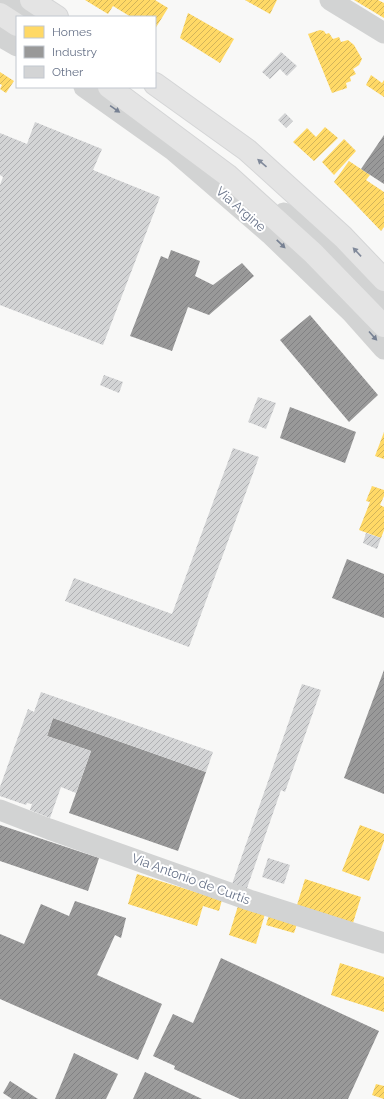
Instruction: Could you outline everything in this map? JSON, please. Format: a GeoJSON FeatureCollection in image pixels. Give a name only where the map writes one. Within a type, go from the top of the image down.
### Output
{"type":"FeatureCollection","features":[{"type":"Feature","properties":{"kind":"highway"},"geometry":{"type":"LineString","coordinates":[[31,0],[55,16]]}},
{"type":"Feature","properties":{"kind":"highway"},"geometry":{"type":"LineString","coordinates":[[0,14],[16,24]]}},
{"type":"Feature","properties":{"kind":"highway"},"geometry":{"type":"LineString","coordinates":[[156,85],[247,150],[343,237],[384,280]]}},
{"type":"Feature","properties":{"kind":"highway"},"geometry":{"type":"LineString","coordinates":[[110,88],[227,175],[313,253],[384,326]]}},
{"type":"Feature","properties":{"kind":"street"},"geometry":{"type":"LineString","coordinates":[[6,0],[29,16]]}},
{"type":"Feature","properties":{"kind":"street"},"geometry":{"type":"LineString","coordinates":[[330,0],[384,32]]}},
{"type":"Feature","properties":{"kind":"street"},"geometry":{"type":"LineString","coordinates":[[0,36],[16,45]]}},
{"type":"Feature","properties":{"kind":"street","name":"Via Argine"},"geometry":{"type":"LineString","coordinates":[[85,88],[174,151],[270,234],[352,313],[384,349]]}},
{"type":"Feature","properties":{"kind":"street"},"geometry":{"type":"LineString","coordinates":[[125,88],[234,168],[322,246],[384,308]]}},
{"type":"Feature","properties":{"kind":"street","name":"Via Antonio de Curtis"},"geometry":{"type":"LineString","coordinates":[[0,810],[49,829],[249,900],[384,943]]}},
{"type":"Feature","properties":{"kind":"building: Homes"},"geometry":{"type":"Polygon","coordinates":[[[85,0],[155,0],[168,8],[156,27],[156,16],[129,16],[113,6],[108,14],[85,0]]]}},
{"type":"Feature","properties":{"kind":"building: Homes"},"geometry":{"type":"Polygon","coordinates":[[[245,0],[277,0],[270,14],[245,0]]]}},
{"type":"Feature","properties":{"kind":"building: Homes"},"geometry":{"type":"Polygon","coordinates":[[[354,0],[378,0],[384,3],[384,18],[354,0]]]}},
{"type":"Feature","properties":{"kind":"building: Homes"},"geometry":{"type":"Polygon","coordinates":[[[188,13],[234,39],[220,63],[180,38],[188,13]]]}},
{"type":"Feature","properties":{"kind":"building: Homes"},"geometry":{"type":"Polygon","coordinates":[[[320,30],[324,31],[326,34],[329,33],[333,39],[339,37],[341,42],[348,40],[354,45],[362,59],[359,65],[353,69],[356,74],[350,77],[351,81],[346,83],[347,88],[332,93],[308,34],[320,30]]]}},
{"type":"Feature","properties":{"kind":"building: Homes"},"geometry":{"type":"Polygon","coordinates":[[[0,72],[14,81],[6,93],[0,89],[2,85],[0,84],[0,72]]]}},
{"type":"Feature","properties":{"kind":"building: Homes"},"geometry":{"type":"Polygon","coordinates":[[[371,75],[382,83],[384,80],[384,97],[366,85],[371,75]]]}},
{"type":"Feature","properties":{"kind":"building: Homes"},"geometry":{"type":"Polygon","coordinates":[[[325,127],[338,138],[314,161],[293,142],[307,128],[316,137],[325,127]]]}},
{"type":"Feature","properties":{"kind":"building: Homes"},"geometry":{"type":"Polygon","coordinates":[[[344,139],[356,151],[334,175],[322,162],[344,139]]]}},
{"type":"Feature","properties":{"kind":"building: Homes"},"geometry":{"type":"Polygon","coordinates":[[[349,161],[370,175],[366,180],[384,192],[384,227],[381,231],[334,182],[349,161]]]}},
{"type":"Feature","properties":{"kind":"building: Homes"},"geometry":{"type":"Polygon","coordinates":[[[384,432],[384,459],[375,456],[384,432]]]}},
{"type":"Feature","properties":{"kind":"building: Homes"},"geometry":{"type":"Polygon","coordinates":[[[372,486],[384,490],[384,496],[380,505],[384,507],[384,530],[381,538],[359,530],[370,502],[366,501],[372,486]]]}},
{"type":"Feature","properties":{"kind":"building: Homes"},"geometry":{"type":"Polygon","coordinates":[[[360,825],[384,834],[384,841],[369,881],[342,871],[360,825]]]}},
{"type":"Feature","properties":{"kind":"building: Homes"},"geometry":{"type":"Polygon","coordinates":[[[137,874],[222,900],[219,911],[203,906],[197,926],[128,904],[137,874]]]}},
{"type":"Feature","properties":{"kind":"building: Homes"},"geometry":{"type":"Polygon","coordinates":[[[305,879],[361,897],[353,923],[297,905],[305,879]]]}},
{"type":"Feature","properties":{"kind":"building: Homes"},"geometry":{"type":"Polygon","coordinates":[[[238,906],[265,914],[256,944],[229,935],[238,906]]]}},
{"type":"Feature","properties":{"kind":"building: Homes"},"geometry":{"type":"Polygon","coordinates":[[[269,915],[297,924],[294,933],[266,925],[269,915]]]}},
{"type":"Feature","properties":{"kind":"building: Homes"},"geometry":{"type":"Polygon","coordinates":[[[340,963],[384,977],[384,1012],[331,995],[340,963]]]}},
{"type":"Feature","properties":{"kind":"building: Homes"},"geometry":{"type":"Polygon","coordinates":[[[376,1084],[384,1086],[384,1099],[372,1095],[376,1084]]]}},
{"type":"Feature","properties":{"kind":"building: Industry"},"geometry":{"type":"Polygon","coordinates":[[[384,135],[384,184],[361,169],[384,135]]]}},
{"type":"Feature","properties":{"kind":"building: Industry"},"geometry":{"type":"Polygon","coordinates":[[[171,250],[200,261],[195,276],[213,285],[242,263],[254,276],[209,315],[188,307],[172,351],[130,336],[161,256],[168,259],[171,250]]]}},
{"type":"Feature","properties":{"kind":"building: Industry"},"geometry":{"type":"Polygon","coordinates":[[[310,315],[378,395],[349,422],[280,340],[310,315]]]}},
{"type":"Feature","properties":{"kind":"building: Industry"},"geometry":{"type":"Polygon","coordinates":[[[290,407],[356,432],[345,463],[280,438],[290,407]]]}},
{"type":"Feature","properties":{"kind":"building: Industry"},"geometry":{"type":"Polygon","coordinates":[[[347,559],[384,574],[384,618],[332,598],[347,559]]]}},
{"type":"Feature","properties":{"kind":"building: Industry"},"geometry":{"type":"Polygon","coordinates":[[[384,670],[384,794],[344,778],[384,670]]]}},
{"type":"Feature","properties":{"kind":"building: Industry"},"geometry":{"type":"Polygon","coordinates":[[[53,718],[206,772],[178,851],[69,813],[91,751],[47,736],[53,718]]]}},
{"type":"Feature","properties":{"kind":"building: Industry"},"geometry":{"type":"Polygon","coordinates":[[[0,825],[99,858],[88,891],[0,861],[0,825]]]}},
{"type":"Feature","properties":{"kind":"building: Industry"},"geometry":{"type":"Polygon","coordinates":[[[75,901],[126,918],[121,938],[115,935],[97,975],[162,1004],[138,1060],[0,999],[0,934],[24,944],[41,904],[69,916],[75,901]]]}},
{"type":"Feature","properties":{"kind":"building: Industry"},"geometry":{"type":"Polygon","coordinates":[[[221,958],[379,1031],[348,1099],[240,1099],[174,1069],[175,1066],[153,1056],[173,1014],[193,1023],[221,958]]]}},
{"type":"Feature","properties":{"kind":"building: Industry"},"geometry":{"type":"Polygon","coordinates":[[[74,1053],[118,1074],[106,1099],[55,1099],[74,1053]]]}},
{"type":"Feature","properties":{"kind":"building: Industry"},"geometry":{"type":"Polygon","coordinates":[[[145,1072],[202,1099],[133,1099],[145,1072]]]}},
{"type":"Feature","properties":{"kind":"building: Industry"},"geometry":{"type":"Polygon","coordinates":[[[10,1081],[38,1099],[12,1099],[3,1093],[10,1081]]]}},
{"type":"Feature","properties":{"kind":"building: Other"},"geometry":{"type":"Polygon","coordinates":[[[281,52],[297,66],[287,76],[280,69],[270,79],[262,72],[281,52]]]}},
{"type":"Feature","properties":{"kind":"building: Other"},"geometry":{"type":"Polygon","coordinates":[[[285,113],[293,121],[286,128],[278,120],[285,113]]]}},
{"type":"Feature","properties":{"kind":"building: Other"},"geometry":{"type":"Polygon","coordinates":[[[35,122],[102,149],[93,170],[160,197],[103,345],[0,305],[0,185],[3,177],[0,175],[0,133],[27,144],[35,122]]]}},
{"type":"Feature","properties":{"kind":"building: Other"},"geometry":{"type":"Polygon","coordinates":[[[104,375],[123,382],[119,393],[100,385],[104,375]]]}},
{"type":"Feature","properties":{"kind":"building: Other"},"geometry":{"type":"Polygon","coordinates":[[[258,397],[276,403],[266,429],[248,422],[258,397]]]}},
{"type":"Feature","properties":{"kind":"building: Other"},"geometry":{"type":"Polygon","coordinates":[[[233,448],[259,457],[189,647],[65,601],[74,578],[172,614],[233,448]]]}},
{"type":"Feature","properties":{"kind":"building: Other"},"geometry":{"type":"Polygon","coordinates":[[[366,533],[381,538],[377,549],[363,543],[366,533]]]}},
{"type":"Feature","properties":{"kind":"building: Other"},"geometry":{"type":"Polygon","coordinates":[[[302,684],[321,690],[285,792],[281,790],[246,891],[231,887],[302,684]]]}},
{"type":"Feature","properties":{"kind":"building: Other"},"geometry":{"type":"Polygon","coordinates":[[[41,692],[213,752],[206,772],[53,718],[47,736],[91,751],[76,793],[61,787],[50,818],[30,810],[32,804],[27,803],[26,805],[0,796],[0,787],[28,709],[34,712],[41,692]]]}},
{"type":"Feature","properties":{"kind":"building: Other"},"geometry":{"type":"Polygon","coordinates":[[[268,858],[290,865],[284,884],[262,877],[268,858]]]}}]}
